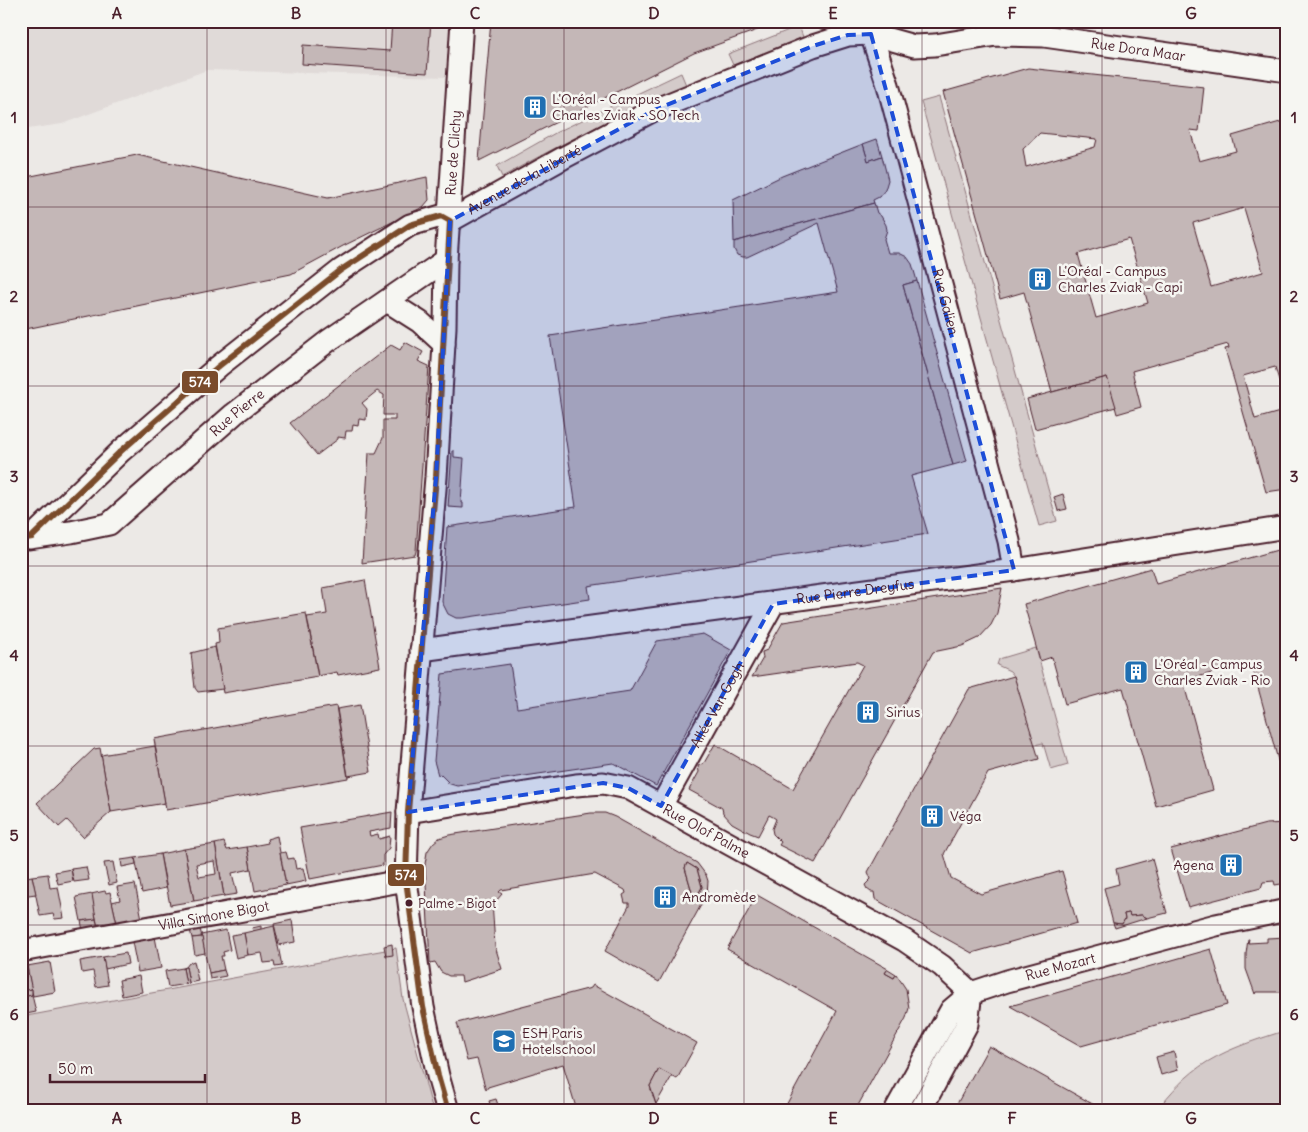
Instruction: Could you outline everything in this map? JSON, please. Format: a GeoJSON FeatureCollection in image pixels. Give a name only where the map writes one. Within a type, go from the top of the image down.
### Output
{"type":"FeatureCollection","features":[{"type":"Feature","properties":{"kind":"street","name":"Rue de Clichy"},"geometry":{"type":"LineString","coordinates":[[448,1111],[438,1076],[423,1007],[406,880],[408,812],[436,477],[444,344],[446,260],[462,21]]}},
{"type":"Feature","properties":{"kind":"street","name":"Avenue de la Liberté"},"geometry":{"type":"LineString","coordinates":[[27,538],[121,451],[219,366],[341,270],[410,225],[441,216],[450,220],[654,110],[813,46],[848,35],[871,34]]}},
{"type":"Feature","properties":{"kind":"street","name":"Rue Dora Maar"},"geometry":{"type":"LineString","coordinates":[[871,34],[914,46],[935,45],[996,35],[1044,36],[1287,71]]}},
{"type":"Feature","properties":{"kind":"street","name":"Rue Galien"},"geometry":{"type":"LineString","coordinates":[[871,34],[888,85],[1007,532],[1014,570]]}},
{"type":"Feature","properties":{"kind":"street","name":"Rue Pierre"},"geometry":{"type":"LineString","coordinates":[[27,538],[109,524],[234,414],[328,341],[446,260]]}},
{"type":"Feature","properties":{"kind":"street"},"geometry":{"type":"LineString","coordinates":[[387,301],[420,322],[444,344]]}},
{"type":"Feature","properties":{"kind":"street","name":"Rue Pierre Dreyfus"},"geometry":{"type":"LineString","coordinates":[[421,650],[1014,570],[1287,527]]}},
{"type":"Feature","properties":{"kind":"street","name":"Allée Van Gogh"},"geometry":{"type":"LineString","coordinates":[[661,806],[773,604]]}},
{"type":"Feature","properties":{"kind":"street","name":"Rue Olof Palme"},"geometry":{"type":"LineString","coordinates":[[408,812],[576,785],[603,783],[628,788],[904,940],[942,966],[971,993]]}},
{"type":"Feature","properties":{"kind":"street","name":"Villa Simone Bigot"},"geometry":{"type":"LineString","coordinates":[[21,950],[406,880]]}},
{"type":"Feature","properties":{"kind":"street","name":"Rue Mozart"},"geometry":{"type":"LineString","coordinates":[[895,1111],[951,1010],[971,993],[1026,976],[1216,925],[1287,910]]}},
{"type":"Feature","properties":{"kind":"street"},"geometry":{"type":"LineString","coordinates":[[920,1111],[967,1024],[971,993]]}},
{"type":"Feature","properties":{"kind":"highlighted area"},"geometry":{"type":"Polygon","coordinates":[[[871,34],[1014,570],[773,604],[661,806],[628,788],[603,783],[408,812],[436,477],[450,221],[654,110],[813,46],[848,35],[871,34]]]}},
{"type":"Feature","properties":{"kind":"shaded area"},"geometry":{"type":"Polygon","coordinates":[[[21,21],[450,21],[445,77],[207,70],[62,124],[21,130],[21,21]]]}},
{"type":"Feature","properties":{"kind":"shaded area"},"geometry":{"type":"Polygon","coordinates":[[[823,21],[851,21],[826,29],[823,21]]]}},
{"type":"Feature","properties":{"kind":"shaded area"},"geometry":{"type":"Polygon","coordinates":[[[799,26],[803,37],[733,65],[728,54],[799,26]]]}},
{"type":"Feature","properties":{"kind":"shaded area"},"geometry":{"type":"Polygon","coordinates":[[[681,73],[686,85],[547,152],[502,177],[497,166],[557,132],[681,73]]]}},
{"type":"Feature","properties":{"kind":"shaded area"},"geometry":{"type":"Polygon","coordinates":[[[939,97],[1057,521],[1039,526],[921,102],[939,97]]]}},
{"type":"Feature","properties":{"kind":"shaded area"},"geometry":{"type":"Polygon","coordinates":[[[1036,648],[1068,765],[1051,770],[1043,743],[1034,745],[1014,676],[1010,671],[997,665],[999,659],[1036,648]]]}},
{"type":"Feature","properties":{"kind":"shaded area"},"geometry":{"type":"Polygon","coordinates":[[[396,948],[403,999],[433,1111],[21,1111],[21,1017],[396,948]]]}},
{"type":"Feature","properties":{"kind":"shaded area"},"geometry":{"type":"Polygon","coordinates":[[[1287,1030],[1287,1111],[1156,1111],[1179,1084],[1207,1062],[1256,1040],[1287,1030]]]}},
{"type":"Feature","properties":{"kind":"building"},"geometry":{"type":"Polygon","coordinates":[[[392,21],[431,21],[427,73],[302,64],[303,45],[390,51],[392,21]]]}},
{"type":"Feature","properties":{"kind":"building","name":"L'Oréal - Campus Charles Zviak - SO Tech"},"geometry":{"type":"Polygon","coordinates":[[[491,21],[782,21],[694,53],[479,161],[491,21]]]}},
{"type":"Feature","properties":{"kind":"building","name":"L'Oréal - Campus Charles Zviak - Capi"},"geometry":{"type":"Polygon","coordinates":[[[1028,68],[1204,87],[1199,131],[1190,130],[1199,161],[1236,151],[1232,136],[1287,120],[1287,407],[1275,367],[1243,376],[1255,419],[1287,410],[1287,489],[1266,492],[1225,349],[1229,348],[1228,344],[1132,371],[1141,407],[1117,414],[1107,377],[1052,392],[1024,292],[1000,299],[943,92],[1028,68]],[[1040,133],[1023,149],[1026,167],[1095,147],[1097,139],[1040,133]],[[1244,208],[1193,223],[1211,287],[1263,272],[1244,208]],[[1129,239],[1078,254],[1096,318],[1148,303],[1129,239]]]}},
{"type":"Feature","properties":{"kind":"building"},"geometry":{"type":"Polygon","coordinates":[[[877,139],[882,156],[868,161],[863,144],[877,139]]]}},
{"type":"Feature","properties":{"kind":"building"},"geometry":{"type":"Polygon","coordinates":[[[863,144],[868,161],[882,156],[888,180],[885,190],[879,197],[873,200],[874,203],[734,242],[733,200],[782,176],[863,144]]]}},
{"type":"Feature","properties":{"kind":"building"},"geometry":{"type":"Polygon","coordinates":[[[137,155],[328,198],[427,177],[429,200],[423,207],[291,274],[21,330],[21,178],[137,155]]]}},
{"type":"Feature","properties":{"kind":"building"},"geometry":{"type":"Polygon","coordinates":[[[874,203],[877,213],[886,225],[887,230],[884,239],[888,253],[899,253],[907,257],[912,264],[917,281],[903,285],[953,465],[911,476],[928,534],[588,586],[590,599],[462,618],[456,618],[448,614],[442,602],[447,527],[576,507],[550,336],[838,292],[819,223],[747,257],[737,255],[734,249],[734,242],[874,203]]]}},
{"type":"Feature","properties":{"kind":"building"},"geometry":{"type":"Polygon","coordinates":[[[917,281],[967,461],[953,465],[903,285],[917,281]]]}},
{"type":"Feature","properties":{"kind":"building"},"geometry":{"type":"Polygon","coordinates":[[[405,342],[423,352],[418,361],[429,366],[416,551],[415,555],[362,563],[369,453],[376,453],[383,438],[383,420],[395,420],[395,415],[383,415],[384,395],[377,391],[362,403],[367,409],[366,420],[359,419],[358,426],[353,425],[352,431],[346,431],[345,438],[338,437],[338,439],[317,455],[290,423],[391,345],[400,350],[405,342]]]}},
{"type":"Feature","properties":{"kind":"building"},"geometry":{"type":"Polygon","coordinates":[[[1107,377],[1116,407],[1035,429],[1027,399],[1107,377]]]}},
{"type":"Feature","properties":{"kind":"building"},"geometry":{"type":"Polygon","coordinates":[[[452,451],[454,451],[454,457],[464,458],[461,503],[463,503],[463,508],[448,507],[452,451]]]}},
{"type":"Feature","properties":{"kind":"building"},"geometry":{"type":"Polygon","coordinates":[[[1063,494],[1067,509],[1058,511],[1054,497],[1063,494]]]}},
{"type":"Feature","properties":{"kind":"building","name":"L'Oréal - Campus Charles Zviak - Rio"},"geometry":{"type":"Polygon","coordinates":[[[1281,549],[1285,565],[1287,565],[1287,770],[1281,771],[1251,662],[1183,681],[1213,790],[1156,806],[1123,688],[1065,704],[1052,657],[1040,661],[1024,604],[1151,568],[1156,584],[1281,549]]]}},
{"type":"Feature","properties":{"kind":"building"},"geometry":{"type":"Polygon","coordinates":[[[365,580],[380,667],[338,675],[337,672],[318,676],[307,617],[327,614],[323,588],[365,580]]]}},
{"type":"Feature","properties":{"kind":"building","name":"Sirius"},"geometry":{"type":"Polygon","coordinates":[[[1002,588],[997,613],[991,625],[979,638],[962,646],[933,652],[815,863],[779,845],[781,842],[773,834],[772,829],[776,819],[773,817],[769,815],[758,836],[732,823],[723,813],[722,808],[689,790],[699,772],[698,766],[704,763],[715,744],[793,789],[863,665],[857,662],[752,677],[763,658],[762,652],[767,650],[783,622],[1002,588]]]}},
{"type":"Feature","properties":{"kind":"building"},"geometry":{"type":"Polygon","coordinates":[[[306,613],[318,677],[223,693],[215,644],[219,643],[218,628],[306,613]]]}},
{"type":"Feature","properties":{"kind":"building"},"geometry":{"type":"Polygon","coordinates":[[[703,634],[731,650],[656,786],[613,763],[457,786],[447,783],[440,774],[438,775],[434,761],[442,674],[510,664],[517,708],[630,691],[657,641],[703,634]]]}},
{"type":"Feature","properties":{"kind":"building"},"geometry":{"type":"Polygon","coordinates":[[[215,647],[223,689],[198,692],[195,688],[191,653],[215,647]]]}},
{"type":"Feature","properties":{"kind":"building","name":"Véga"},"geometry":{"type":"Polygon","coordinates":[[[1014,676],[1039,759],[988,773],[944,854],[951,878],[981,894],[1062,871],[1077,923],[972,953],[875,899],[874,892],[867,889],[865,885],[871,879],[868,872],[969,689],[1014,676]]]}},
{"type":"Feature","properties":{"kind":"building"},"geometry":{"type":"Polygon","coordinates":[[[360,705],[371,772],[348,776],[337,709],[360,705]]]}},
{"type":"Feature","properties":{"kind":"building"},"geometry":{"type":"Polygon","coordinates":[[[336,706],[348,778],[166,810],[154,739],[336,706]]]}},
{"type":"Feature","properties":{"kind":"building"},"geometry":{"type":"Polygon","coordinates":[[[155,746],[165,803],[111,812],[101,755],[155,746]]]}},
{"type":"Feature","properties":{"kind":"building"},"geometry":{"type":"Polygon","coordinates":[[[100,748],[111,812],[83,837],[67,820],[59,827],[37,803],[94,749],[100,748]]]}},
{"type":"Feature","properties":{"kind":"building"},"geometry":{"type":"Polygon","coordinates":[[[392,812],[391,828],[369,832],[370,836],[378,834],[379,839],[390,836],[389,848],[383,855],[383,865],[310,879],[300,828],[392,812]]]}},
{"type":"Feature","properties":{"kind":"building","name":"Andromède"},"geometry":{"type":"Polygon","coordinates":[[[591,813],[605,813],[697,863],[708,881],[707,894],[659,982],[605,951],[629,906],[629,903],[625,903],[623,895],[626,893],[625,890],[595,874],[501,890],[499,892],[502,894],[496,901],[494,899],[492,901],[495,946],[502,969],[462,982],[461,976],[449,976],[441,972],[435,962],[430,963],[425,864],[427,852],[433,843],[439,838],[591,813]],[[687,863],[685,868],[692,892],[697,896],[702,887],[697,869],[687,863]]]}},
{"type":"Feature","properties":{"kind":"building","name":"Agena"},"geometry":{"type":"Polygon","coordinates":[[[1287,823],[1287,883],[1275,885],[1274,881],[1263,882],[1261,888],[1188,907],[1171,849],[1266,824],[1287,823]]]}},
{"type":"Feature","properties":{"kind":"building"},"geometry":{"type":"Polygon","coordinates":[[[277,836],[286,885],[255,891],[247,847],[268,843],[267,839],[277,836]]]}},
{"type":"Feature","properties":{"kind":"building"},"geometry":{"type":"Polygon","coordinates":[[[224,842],[227,850],[247,847],[251,869],[232,873],[237,894],[224,896],[215,844],[224,842]]]}},
{"type":"Feature","properties":{"kind":"building"},"geometry":{"type":"Polygon","coordinates":[[[215,844],[224,896],[194,901],[184,849],[215,844]],[[214,861],[196,864],[199,877],[216,874],[214,861]]]}},
{"type":"Feature","properties":{"kind":"building"},"geometry":{"type":"Polygon","coordinates":[[[184,849],[194,901],[170,905],[160,854],[184,849]]]}},
{"type":"Feature","properties":{"kind":"building"},"geometry":{"type":"Polygon","coordinates":[[[286,852],[288,859],[294,858],[296,869],[303,868],[306,881],[286,885],[280,853],[286,852]]]}},
{"type":"Feature","properties":{"kind":"building"},"geometry":{"type":"Polygon","coordinates":[[[160,854],[166,888],[142,893],[135,858],[160,854]]]}},
{"type":"Feature","properties":{"kind":"building"},"geometry":{"type":"Polygon","coordinates":[[[135,858],[136,864],[122,867],[121,860],[135,858]]]}},
{"type":"Feature","properties":{"kind":"building"},"geometry":{"type":"Polygon","coordinates":[[[1152,859],[1167,913],[1147,918],[1142,915],[1130,916],[1129,913],[1124,914],[1125,919],[1122,924],[1113,923],[1104,888],[1119,884],[1116,869],[1152,859]]]}},
{"type":"Feature","properties":{"kind":"building"},"geometry":{"type":"Polygon","coordinates":[[[113,862],[117,883],[109,885],[104,863],[113,862]]]}},
{"type":"Feature","properties":{"kind":"building"},"geometry":{"type":"Polygon","coordinates":[[[687,863],[697,869],[702,887],[697,896],[692,892],[685,868],[687,863]]]}},
{"type":"Feature","properties":{"kind":"building"},"geometry":{"type":"Polygon","coordinates":[[[86,867],[89,880],[74,882],[71,869],[86,867]]]}},
{"type":"Feature","properties":{"kind":"building"},"geometry":{"type":"Polygon","coordinates":[[[71,869],[73,881],[58,884],[55,872],[71,869]]]}},
{"type":"Feature","properties":{"kind":"building"},"geometry":{"type":"Polygon","coordinates":[[[48,874],[50,888],[58,887],[64,918],[55,919],[53,914],[40,916],[32,876],[48,874]]]}},
{"type":"Feature","properties":{"kind":"building"},"geometry":{"type":"Polygon","coordinates":[[[32,876],[36,894],[21,896],[21,878],[32,876]]]}},
{"type":"Feature","properties":{"kind":"building"},"geometry":{"type":"Polygon","coordinates":[[[135,884],[142,919],[117,924],[112,902],[120,900],[117,887],[135,884]]]}},
{"type":"Feature","properties":{"kind":"building"},"geometry":{"type":"Polygon","coordinates":[[[105,891],[106,893],[110,892],[117,924],[98,928],[91,894],[105,891]]]}},
{"type":"Feature","properties":{"kind":"building"},"geometry":{"type":"Polygon","coordinates":[[[92,894],[96,919],[81,921],[76,897],[92,894]]]}},
{"type":"Feature","properties":{"kind":"building"},"geometry":{"type":"Polygon","coordinates":[[[757,895],[888,969],[885,973],[894,978],[896,974],[906,989],[909,1008],[906,1018],[855,1111],[783,1111],[837,1011],[727,949],[757,895]]]}},
{"type":"Feature","properties":{"kind":"building"},"geometry":{"type":"Polygon","coordinates":[[[21,912],[23,912],[28,935],[21,936],[21,912]]]}},
{"type":"Feature","properties":{"kind":"building"},"geometry":{"type":"Polygon","coordinates":[[[1129,913],[1130,916],[1142,915],[1147,918],[1115,928],[1113,923],[1122,924],[1125,919],[1124,914],[1129,913]]]}},
{"type":"Feature","properties":{"kind":"building"},"geometry":{"type":"Polygon","coordinates":[[[96,919],[98,928],[83,930],[81,921],[96,919]]]}},
{"type":"Feature","properties":{"kind":"building"},"geometry":{"type":"Polygon","coordinates":[[[292,920],[295,942],[279,945],[274,924],[292,920]]]}},
{"type":"Feature","properties":{"kind":"building"},"geometry":{"type":"Polygon","coordinates":[[[261,926],[261,930],[253,931],[252,928],[261,926]]]}},
{"type":"Feature","properties":{"kind":"building"},"geometry":{"type":"Polygon","coordinates":[[[274,926],[282,966],[275,967],[274,962],[264,963],[262,953],[248,955],[244,933],[274,926]]]}},
{"type":"Feature","properties":{"kind":"building"},"geometry":{"type":"Polygon","coordinates":[[[200,929],[202,937],[192,938],[190,930],[200,929]]]}},
{"type":"Feature","properties":{"kind":"building"},"geometry":{"type":"Polygon","coordinates":[[[226,930],[230,950],[223,952],[224,956],[221,956],[224,970],[209,973],[201,935],[226,930]]]}},
{"type":"Feature","properties":{"kind":"building"},"geometry":{"type":"Polygon","coordinates":[[[244,933],[248,955],[236,958],[231,935],[244,933]]]}},
{"type":"Feature","properties":{"kind":"building"},"geometry":{"type":"Polygon","coordinates":[[[155,937],[161,968],[138,972],[132,942],[155,937]]]}},
{"type":"Feature","properties":{"kind":"building"},"geometry":{"type":"Polygon","coordinates":[[[202,937],[205,953],[195,955],[192,938],[202,937]]]}},
{"type":"Feature","properties":{"kind":"building"},"geometry":{"type":"Polygon","coordinates":[[[1287,937],[1287,992],[1256,992],[1255,994],[1246,969],[1248,939],[1248,943],[1267,942],[1267,938],[1287,937]]]}},
{"type":"Feature","properties":{"kind":"building"},"geometry":{"type":"Polygon","coordinates":[[[392,944],[393,955],[386,956],[384,946],[392,944]]]}},
{"type":"Feature","properties":{"kind":"building"},"geometry":{"type":"Polygon","coordinates":[[[1211,949],[1227,1005],[1081,1046],[1010,1006],[1211,949]]]}},
{"type":"Feature","properties":{"kind":"building"},"geometry":{"type":"Polygon","coordinates":[[[126,953],[128,964],[105,969],[103,957],[126,953]]]}},
{"type":"Feature","properties":{"kind":"building"},"geometry":{"type":"Polygon","coordinates":[[[103,957],[108,985],[96,987],[93,971],[82,973],[80,961],[103,957]]]}},
{"type":"Feature","properties":{"kind":"building"},"geometry":{"type":"Polygon","coordinates":[[[194,961],[198,981],[189,983],[186,967],[194,961]]]}},
{"type":"Feature","properties":{"kind":"building"},"geometry":{"type":"Polygon","coordinates":[[[26,962],[32,989],[21,991],[21,963],[26,962]]]}},
{"type":"Feature","properties":{"kind":"building"},"geometry":{"type":"Polygon","coordinates":[[[50,962],[55,992],[33,996],[27,966],[50,962]]]}},
{"type":"Feature","properties":{"kind":"building"},"geometry":{"type":"Polygon","coordinates":[[[186,967],[189,983],[186,984],[183,968],[186,967]]]}},
{"type":"Feature","properties":{"kind":"building"},"geometry":{"type":"Polygon","coordinates":[[[183,968],[186,984],[168,987],[165,971],[183,968]]]}},
{"type":"Feature","properties":{"kind":"building"},"geometry":{"type":"Polygon","coordinates":[[[888,969],[896,974],[894,978],[885,973],[888,969]]]}},
{"type":"Feature","properties":{"kind":"building"},"geometry":{"type":"Polygon","coordinates":[[[224,970],[226,976],[210,979],[209,973],[224,970]]]}},
{"type":"Feature","properties":{"kind":"building"},"geometry":{"type":"Polygon","coordinates":[[[139,976],[142,992],[122,996],[119,980],[139,976]]]}},
{"type":"Feature","properties":{"kind":"building"},"geometry":{"type":"Polygon","coordinates":[[[593,985],[697,1043],[677,1079],[659,1069],[650,1086],[658,1111],[577,1111],[563,1064],[488,1087],[486,1090],[477,1059],[467,1061],[457,1023],[591,988],[593,985]]]}},
{"type":"Feature","properties":{"kind":"building"},"geometry":{"type":"Polygon","coordinates":[[[32,989],[32,995],[23,997],[22,991],[32,989]]]}},
{"type":"Feature","properties":{"kind":"building"},"geometry":{"type":"Polygon","coordinates":[[[32,995],[36,1012],[26,1014],[23,997],[32,995]]]}},
{"type":"Feature","properties":{"kind":"building"},"geometry":{"type":"Polygon","coordinates":[[[989,1046],[1105,1111],[953,1111],[989,1046]]]}},
{"type":"Feature","properties":{"kind":"building"},"geometry":{"type":"Polygon","coordinates":[[[1174,1052],[1178,1070],[1161,1075],[1156,1057],[1174,1052]]]}},
{"type":"Feature","properties":{"kind":"building"},"geometry":{"type":"Polygon","coordinates":[[[659,1069],[672,1076],[656,1104],[650,1086],[659,1069]]]}},
{"type":"Feature","properties":{"kind":"building"},"geometry":{"type":"Polygon","coordinates":[[[496,1099],[499,1108],[492,1111],[489,1101],[496,1099]]]}},
{"type":"Feature","properties":{"kind":"transit line","name":"574"},"geometry":{"type":"LineString","coordinates":[[21,539],[32,537],[121,451],[219,366],[341,270],[410,225],[441,216],[450,221],[436,477],[408,812],[406,880],[423,1007],[438,1076],[448,1111]]}},
{"type":"Feature","properties":{"kind":"place","name":"L'Oréal - Campus Charles Zviak - SO Tech"},"geometry":{"type":"Point","coordinates":[535,107]}},
{"type":"Feature","properties":{"kind":"place","name":"L'Oréal - Campus Charles Zviak - Capi"},"geometry":{"type":"Point","coordinates":[1040,279]}},
{"type":"Feature","properties":{"kind":"place","name":"L'Oréal - Campus Charles Zviak - Rio"},"geometry":{"type":"Point","coordinates":[1136,672]}},
{"type":"Feature","properties":{"kind":"place","name":"Sirius"},"geometry":{"type":"Point","coordinates":[868,712]}},
{"type":"Feature","properties":{"kind":"place","name":"Véga"},"geometry":{"type":"Point","coordinates":[932,816]}},
{"type":"Feature","properties":{"kind":"place","name":"Agena"},"geometry":{"type":"Point","coordinates":[1231,865]}},
{"type":"Feature","properties":{"kind":"place","name":"Andromède"},"geometry":{"type":"Point","coordinates":[665,897]}},
{"type":"Feature","properties":{"kind":"place","name":"Palme - Bigot"},"geometry":{"type":"Point","coordinates":[409,903]}},
{"type":"Feature","properties":{"kind":"place","name":"ESH Paris Hotelschool"},"geometry":{"type":"Point","coordinates":[504,1041]}}]}
